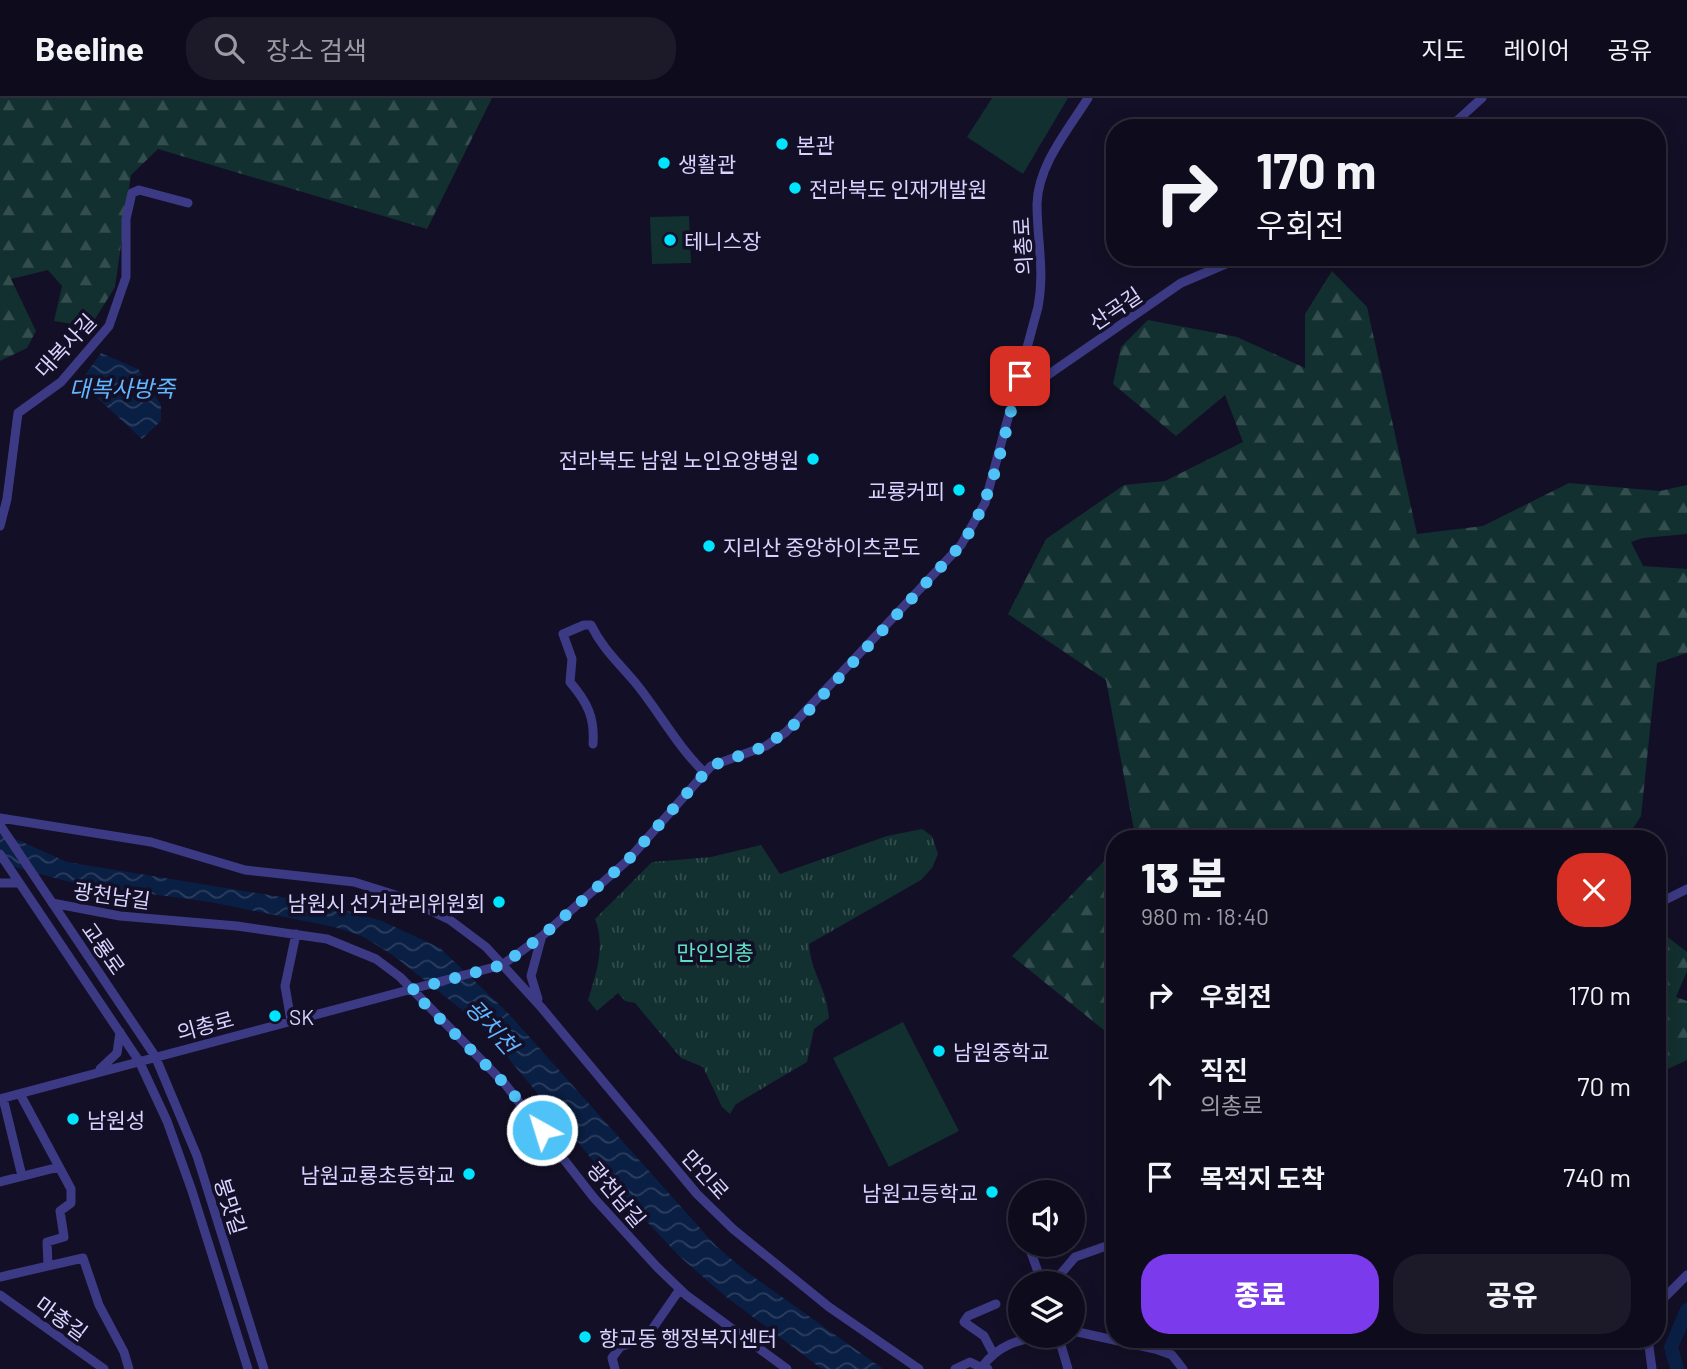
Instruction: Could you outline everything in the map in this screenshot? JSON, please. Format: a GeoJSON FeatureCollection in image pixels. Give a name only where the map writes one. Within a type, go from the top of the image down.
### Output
{"type":"FeatureCollection","features":[{"type":"Feature","properties":{"kind":"street","name":"의총로"},"geometry":{"type":"LineString","coordinates":[[1,1099],[502,965],[541,937],[628,860],[711,766],[750,753],[783,735],[961,545],[985,503],[1044,278],[1037,203],[1041,184],[1046,165],[1088,98]]}},
{"type":"Feature","properties":{"kind":"street"},"geometry":{"type":"LineString","coordinates":[[1458,119],[1482,98]]}},
{"type":"Feature","properties":{"kind":"street","name":"대복사길"},"geometry":{"type":"LineString","coordinates":[[0,526],[7,499],[18,414],[61,382],[109,326],[116,310],[126,277],[126,219],[132,193],[139,190],[188,203]]}},
{"type":"Feature","properties":{"kind":"street","name":"산곡길"},"geometry":{"type":"LineString","coordinates":[[1013,399],[1181,283],[1221,266]]}},
{"type":"Feature","properties":{"kind":"street"},"geometry":{"type":"LineString","coordinates":[[593,744],[594,723],[585,701],[570,682],[572,659],[563,634],[584,625],[591,625],[605,651],[637,684],[684,752],[705,773]]}},
{"type":"Feature","properties":{"kind":"street","name":"만인로"},"geometry":{"type":"LineString","coordinates":[[0,818],[151,842],[245,870],[331,877],[377,888],[450,920],[477,938],[541,1007],[697,1194],[726,1222],[829,1307],[919,1369]]}},
{"type":"Feature","properties":{"kind":"street","name":"교룡로"},"geometry":{"type":"LineString","coordinates":[[2,827],[155,1056]]}},
{"type":"Feature","properties":{"kind":"street","name":"교룡로"},"geometry":{"type":"LineString","coordinates":[[0,854],[139,1060]]}},
{"type":"Feature","properties":{"kind":"street"},"geometry":{"type":"LineString","coordinates":[[0,883],[19,883]]}},
{"type":"Feature","properties":{"kind":"street"},"geometry":{"type":"LineString","coordinates":[[1666,900],[1687,889]]}},
{"type":"Feature","properties":{"kind":"street","name":"광천남길"},"geometry":{"type":"LineString","coordinates":[[52,904],[120,916],[327,939],[353,947],[376,959],[415,989],[505,1084],[594,1198],[680,1290],[787,1369]]}},
{"type":"Feature","properties":{"kind":"street"},"geometry":{"type":"LineString","coordinates":[[291,1021],[285,986],[296,934]]}},
{"type":"Feature","properties":{"kind":"street"},"geometry":{"type":"LineString","coordinates":[[541,937],[531,976],[541,1007]]}},
{"type":"Feature","properties":{"kind":"street"},"geometry":{"type":"LineString","coordinates":[[92,1074],[113,1058],[120,1032]]}},
{"type":"Feature","properties":{"kind":"street","name":"붕맛길"},"geometry":{"type":"LineString","coordinates":[[155,1056],[197,1156],[264,1369]]}},
{"type":"Feature","properties":{"kind":"street","name":"붕맛길"},"geometry":{"type":"LineString","coordinates":[[139,1060],[167,1121],[188,1180],[248,1369]]}},
{"type":"Feature","properties":{"kind":"street"},"geometry":{"type":"LineString","coordinates":[[20,1094],[68,1182],[72,1199],[60,1211],[64,1237],[47,1242],[48,1265]]}},
{"type":"Feature","properties":{"kind":"street"},"geometry":{"type":"LineString","coordinates":[[1,1099],[22,1177]]}},
{"type":"Feature","properties":{"kind":"street"},"geometry":{"type":"LineString","coordinates":[[0,1182],[59,1167]]}},
{"type":"Feature","properties":{"kind":"street"},"geometry":{"type":"LineString","coordinates":[[1063,1271],[1075,1256],[1106,1245]]}},
{"type":"Feature","properties":{"kind":"street"},"geometry":{"type":"LineString","coordinates":[[0,1277],[83,1258],[99,1305],[124,1352],[129,1369]]}},
{"type":"Feature","properties":{"kind":"street"},"geometry":{"type":"LineString","coordinates":[[1666,1295],[1687,1275]]}},
{"type":"Feature","properties":{"kind":"street"},"geometry":{"type":"LineString","coordinates":[[615,1369],[612,1358],[620,1347],[646,1338],[680,1290]]}},
{"type":"Feature","properties":{"kind":"street","name":"마총길"},"geometry":{"type":"LineString","coordinates":[[0,1295],[103,1369]]}},
{"type":"Feature","properties":{"kind":"street"},"geometry":{"type":"LineString","coordinates":[[993,1353],[984,1336],[964,1322],[968,1316],[996,1304]]}},
{"type":"Feature","properties":{"kind":"street"},"geometry":{"type":"LineString","coordinates":[[1085,1334],[1106,1338]]}},
{"type":"Feature","properties":{"kind":"street"},"geometry":{"type":"LineString","coordinates":[[955,1369],[970,1362],[985,1368],[993,1353],[1008,1344]]}},
{"type":"Feature","properties":{"kind":"street"},"geometry":{"type":"LineString","coordinates":[[1062,1348],[1068,1369]]}},
{"type":"Feature","properties":{"kind":"street"},"geometry":{"type":"LineString","coordinates":[[1149,1348],[1172,1355],[1183,1369]]}},
{"type":"Feature","properties":{"kind":"street"},"geometry":{"type":"LineString","coordinates":[[1649,1348],[1652,1369]]}},
{"type":"Feature","properties":{"kind":"green space"},"geometry":{"type":"Polygon","coordinates":[[[0,98],[492,98],[427,229],[158,149],[131,175],[115,287],[90,327],[54,321],[62,286],[48,270],[11,279],[36,331],[27,348],[0,361],[0,98]]]}},
{"type":"Feature","properties":{"kind":"green space"},"geometry":{"type":"Polygon","coordinates":[[[992,98],[1068,98],[1023,174],[967,137],[992,98]]]}},
{"type":"Feature","properties":{"kind":"green space","name":"테니스장"},"geometry":{"type":"Polygon","coordinates":[[[689,216],[691,263],[652,264],[650,217],[689,216]]]}},
{"type":"Feature","properties":{"kind":"green space"},"geometry":{"type":"Polygon","coordinates":[[[1332,271],[1367,307],[1417,534],[1483,526],[1569,483],[1660,491],[1687,485],[1687,534],[1643,538],[1631,542],[1643,566],[1687,569],[1687,653],[1657,663],[1641,816],[1632,830],[1134,830],[1106,680],[1008,614],[1046,539],[1124,485],[1165,481],[1243,442],[1225,395],[1176,436],[1113,384],[1121,347],[1148,320],[1237,337],[1305,368],[1305,314],[1332,271]]]}},
{"type":"Feature","properties":{"kind":"green space","name":"만인의총"},"geometry":{"type":"Polygon","coordinates":[[[922,829],[932,836],[938,854],[932,868],[921,880],[809,944],[829,1018],[814,1029],[807,1062],[736,1104],[730,1114],[722,1107],[703,1067],[681,1058],[635,1003],[625,1001],[618,993],[597,1011],[588,1000],[600,950],[595,919],[652,862],[711,857],[761,845],[780,874],[887,836],[922,829]]]}},
{"type":"Feature","properties":{"kind":"green space"},"geometry":{"type":"Polygon","coordinates":[[[1106,859],[1106,1032],[1012,956],[1106,859]]]}},
{"type":"Feature","properties":{"kind":"green space"},"geometry":{"type":"Polygon","coordinates":[[[1666,936],[1687,952],[1687,971],[1676,997],[1687,1001],[1687,1060],[1666,1070],[1666,936]]]}},
{"type":"Feature","properties":{"kind":"green space"},"geometry":{"type":"Polygon","coordinates":[[[903,1022],[959,1131],[889,1167],[833,1058],[903,1022]]]}},
{"type":"Feature","properties":{"kind":"water","name":"대복사방죽"},"geometry":{"type":"Polygon","coordinates":[[[101,353],[138,369],[161,405],[161,421],[142,439],[80,382],[101,353]]]}},
{"type":"Feature","properties":{"kind":"water"},"geometry":{"type":"Polygon","coordinates":[[[0,832],[67,862],[324,904],[382,921],[440,948],[508,1013],[716,1246],[747,1272],[883,1369],[822,1369],[725,1296],[678,1255],[614,1186],[481,1025],[394,956],[362,936],[334,927],[210,902],[77,884],[0,863],[0,832]]]}},
{"type":"Feature","properties":{"kind":"waterway","name":"광치천"},"geometry":{"type":"LineString","coordinates":[[1677,1369],[1671,1347],[1687,1310]]}},
{"type":"Feature","properties":{"kind":"place","name":"본관"},"geometry":{"type":"Point","coordinates":[782,144]}},
{"type":"Feature","properties":{"kind":"place","name":"생활관"},"geometry":{"type":"Point","coordinates":[664,163]}},
{"type":"Feature","properties":{"kind":"place","name":"전라북도 인재개발원"},"geometry":{"type":"Point","coordinates":[795,188]}},
{"type":"Feature","properties":{"kind":"place","name":"테니스장"},"geometry":{"type":"Point","coordinates":[670,240]}},
{"type":"Feature","properties":{"kind":"place","name":"전라북도 남원 노인요양병원"},"geometry":{"type":"Point","coordinates":[813,459]}},
{"type":"Feature","properties":{"kind":"place","name":"교룡커피"},"geometry":{"type":"Point","coordinates":[959,490]}},
{"type":"Feature","properties":{"kind":"place","name":"지리산 중앙하이츠콘도"},"geometry":{"type":"Point","coordinates":[709,546]}},
{"type":"Feature","properties":{"kind":"place","name":"남원시 선거관리위원회"},"geometry":{"type":"Point","coordinates":[499,902]}},
{"type":"Feature","properties":{"kind":"place","name":"SK"},"geometry":{"type":"Point","coordinates":[275,1016]}},
{"type":"Feature","properties":{"kind":"place","name":"남원중학교"},"geometry":{"type":"Point","coordinates":[939,1051]}},
{"type":"Feature","properties":{"kind":"place","name":"남원성"},"geometry":{"type":"Point","coordinates":[73,1119]}},
{"type":"Feature","properties":{"kind":"place","name":"남원교룡초등학교"},"geometry":{"type":"Point","coordinates":[469,1174]}},
{"type":"Feature","properties":{"kind":"place","name":"남원고등학교"},"geometry":{"type":"Point","coordinates":[992,1192]}},
{"type":"Feature","properties":{"kind":"place","name":"향교동 행정복지센터"},"geometry":{"type":"Point","coordinates":[585,1337]}},
{"type":"Feature","properties":{"kind":"route"},"geometry":{"type":"LineString","coordinates":[[542,1130],[505,1084],[411,990],[502,965],[521,953],[628,860],[711,766],[766,746],[783,735],[812,708],[961,545],[974,527],[985,503],[1020,376]]}}]}
